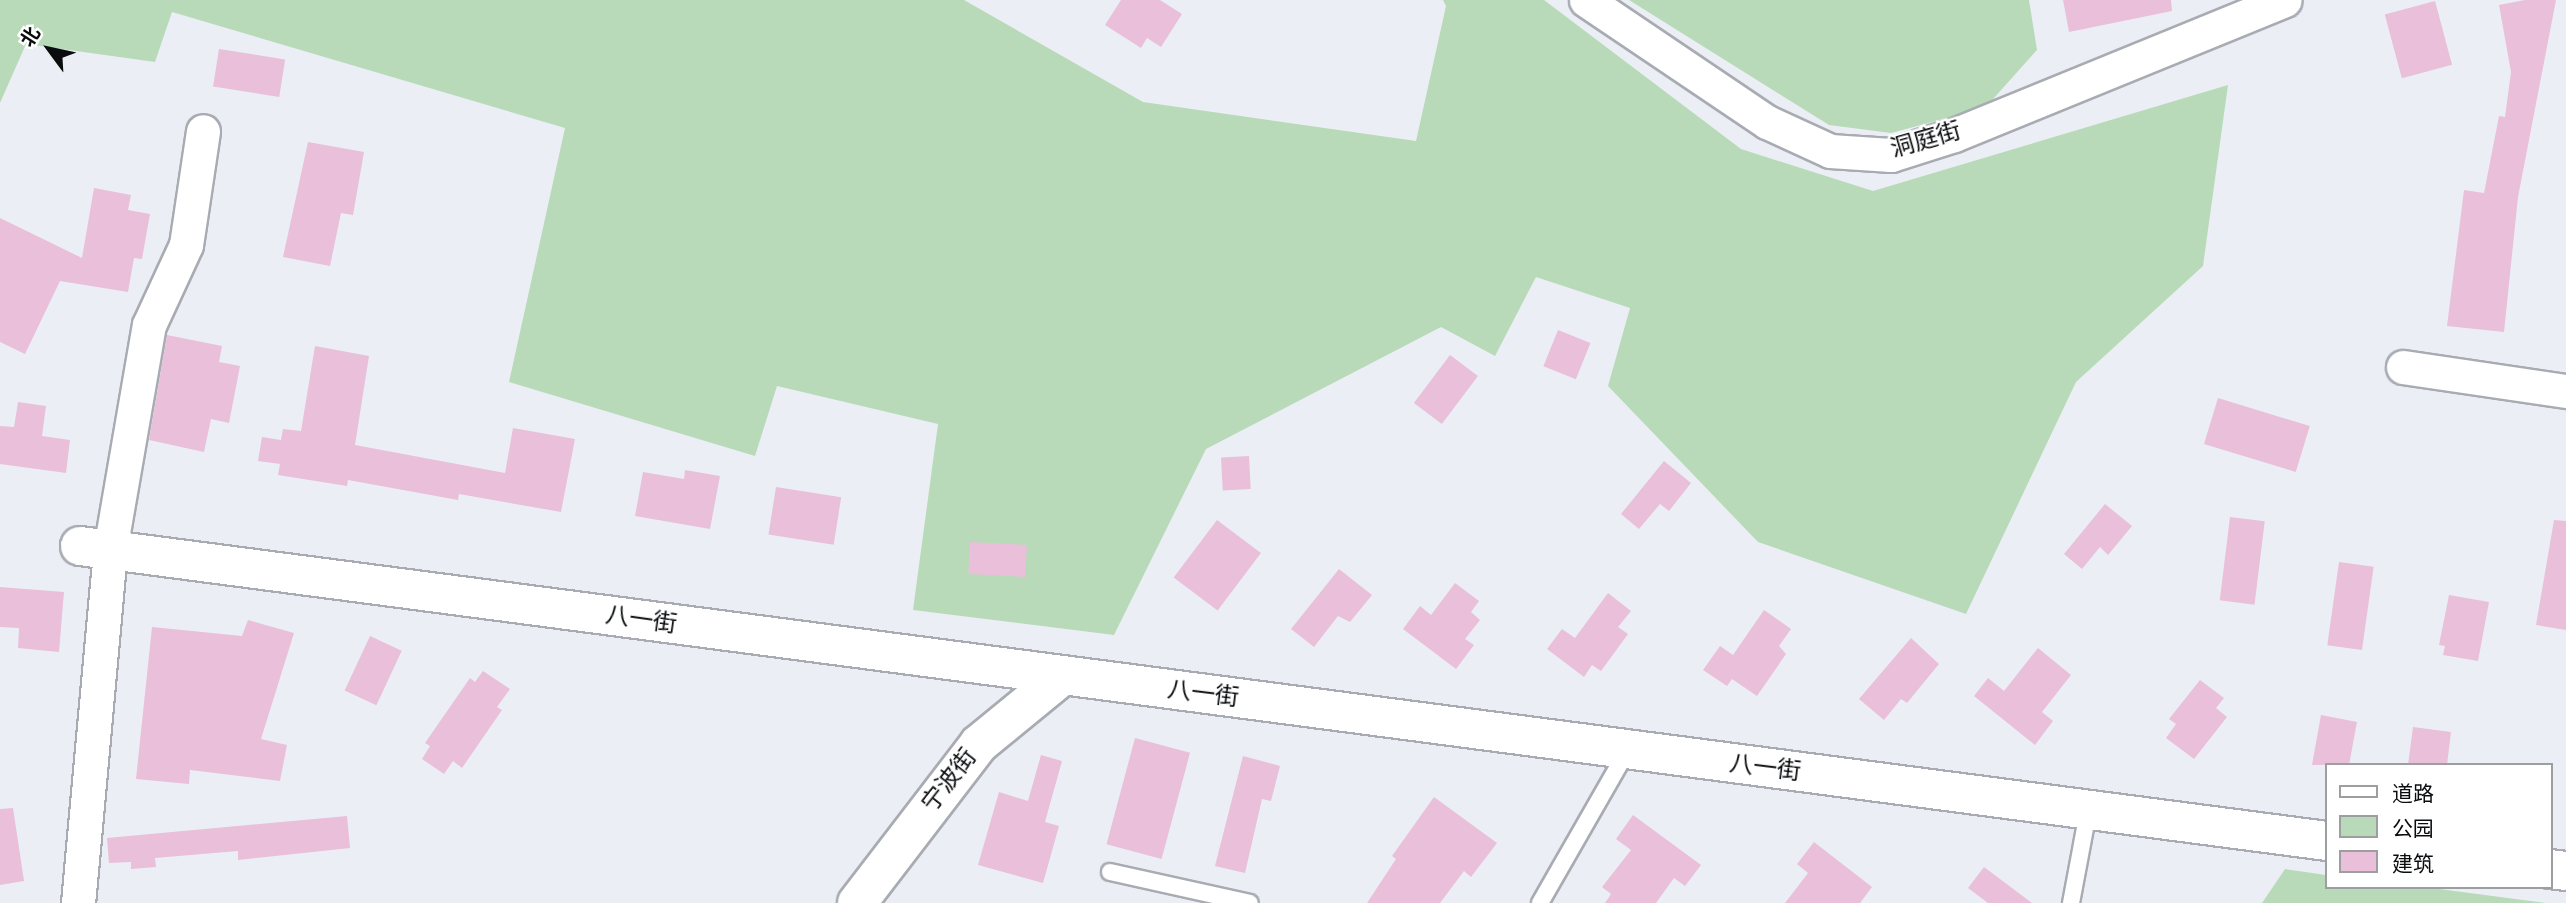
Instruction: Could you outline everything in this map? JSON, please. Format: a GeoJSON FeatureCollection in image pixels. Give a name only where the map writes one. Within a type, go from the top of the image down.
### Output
{"type":"FeatureCollection","features":[{"type":"Feature","properties":{"kind":"street","name":"洞庭街"},"geometry":{"type":"LineString","coordinates":[[1586,0],[1767,122],[1830,151],[1891,155],[1954,135],[2284,0]]}},
{"type":"Feature","properties":{"kind":"street"},"geometry":{"type":"LineString","coordinates":[[78,903],[95,548],[149,325],[186,245],[202,131]]}},
{"type":"Feature","properties":{"kind":"street"},"geometry":{"type":"LineString","coordinates":[[2403,368],[2566,391]]}},
{"type":"Feature","properties":{"kind":"street","name":"八一街"},"geometry":{"type":"LineString","coordinates":[[95,548],[2088,812],[2324,841]]}},
{"type":"Feature","properties":{"kind":"street","name":"宁波街"},"geometry":{"type":"LineString","coordinates":[[857,903],[979,744],[1061,677]]}},
{"type":"Feature","properties":{"kind":"lane"},"geometry":{"type":"LineString","coordinates":[[1540,903],[1627,751]]}},
{"type":"Feature","properties":{"kind":"lane"},"geometry":{"type":"LineString","coordinates":[[2071,903],[2088,812]]}},
{"type":"Feature","properties":{"kind":"lane"},"geometry":{"type":"LineString","coordinates":[[1110,872],[1250,903]]}},
{"type":"Feature","properties":{"kind":"green space"},"geometry":{"type":"Polygon","coordinates":[[[0,0],[964,0],[1143,102],[1416,141],[1446,6],[1443,0],[1544,0],[1741,149],[1873,191],[2228,85],[2203,266],[2076,382],[1966,614],[1758,542],[1608,386],[1630,308],[1536,277],[1495,356],[1441,327],[1206,449],[1114,635],[913,610],[938,424],[777,386],[755,456],[509,382],[565,128],[172,12],[155,62],[26,44],[0,103],[0,0]]]}},
{"type":"Feature","properties":{"kind":"green space"},"geometry":{"type":"Polygon","coordinates":[[[1629,0],[2029,0],[2037,50],[1985,108],[1891,133],[1829,125],[1629,0]]]}},
{"type":"Feature","properties":{"kind":"green space"},"geometry":{"type":"Polygon","coordinates":[[[2285,869],[2324,875],[2324,889],[2439,889],[2546,903],[2262,903],[2285,869]]]}},
{"type":"Feature","properties":{"kind":"building"},"geometry":{"type":"Polygon","coordinates":[[[1121,0],[1160,0],[1182,14],[1161,47],[1147,38],[1141,48],[1105,25],[1121,0]]]}},
{"type":"Feature","properties":{"kind":"building"},"geometry":{"type":"Polygon","coordinates":[[[2063,0],[2171,0],[2172,11],[2069,32],[2063,0]]]}},
{"type":"Feature","properties":{"kind":"building"},"geometry":{"type":"Polygon","coordinates":[[[2525,0],[2556,0],[2518,197],[2504,332],[2447,326],[2464,190],[2484,193],[2499,116],[2505,117],[2511,72],[2499,5],[2525,0]]]}},
{"type":"Feature","properties":{"kind":"building"},"geometry":{"type":"Polygon","coordinates":[[[2435,1],[2452,65],[2402,78],[2385,14],[2435,1]]]}},
{"type":"Feature","properties":{"kind":"building"},"geometry":{"type":"Polygon","coordinates":[[[219,49],[285,59],[279,97],[213,87],[219,49]]]}},
{"type":"Feature","properties":{"kind":"building"},"geometry":{"type":"Polygon","coordinates":[[[308,142],[364,152],[353,215],[341,213],[330,266],[283,257],[308,142]]]}},
{"type":"Feature","properties":{"kind":"building"},"geometry":{"type":"Polygon","coordinates":[[[94,188],[131,195],[128,210],[150,214],[142,259],[134,258],[128,292],[60,281],[25,354],[0,342],[0,218],[82,258],[94,188]]]}},
{"type":"Feature","properties":{"kind":"building"},"geometry":{"type":"Polygon","coordinates":[[[1558,330],[1590,343],[1576,379],[1543,366],[1558,330]]]}},
{"type":"Feature","properties":{"kind":"building"},"geometry":{"type":"Polygon","coordinates":[[[167,335],[222,346],[219,362],[240,366],[229,423],[211,419],[204,452],[149,440],[167,335]]]}},
{"type":"Feature","properties":{"kind":"building"},"geometry":{"type":"Polygon","coordinates":[[[315,346],[369,356],[355,445],[505,473],[513,428],[575,439],[561,512],[459,494],[458,500],[348,480],[347,486],[278,475],[280,464],[258,461],[262,437],[281,440],[283,429],[301,431],[315,346]]]}},
{"type":"Feature","properties":{"kind":"building"},"geometry":{"type":"Polygon","coordinates":[[[1450,355],[1478,376],[1442,424],[1414,403],[1450,355]]]}},
{"type":"Feature","properties":{"kind":"building"},"geometry":{"type":"Polygon","coordinates":[[[2218,398],[2310,426],[2296,472],[2204,444],[2218,398]]]}},
{"type":"Feature","properties":{"kind":"building"},"geometry":{"type":"Polygon","coordinates":[[[18,402],[46,406],[42,436],[70,440],[66,473],[0,464],[0,426],[14,427],[18,402]]]}},
{"type":"Feature","properties":{"kind":"building"},"geometry":{"type":"Polygon","coordinates":[[[1249,456],[1251,489],[1223,490],[1221,457],[1249,456]]]}},
{"type":"Feature","properties":{"kind":"building"},"geometry":{"type":"Polygon","coordinates":[[[1664,461],[1691,483],[1669,511],[1660,504],[1639,529],[1621,514],[1664,461]]]}},
{"type":"Feature","properties":{"kind":"building"},"geometry":{"type":"Polygon","coordinates":[[[685,470],[720,476],[710,529],[635,516],[643,472],[684,479],[685,470]]]}},
{"type":"Feature","properties":{"kind":"building"},"geometry":{"type":"Polygon","coordinates":[[[776,487],[841,497],[834,545],[768,534],[776,487]]]}},
{"type":"Feature","properties":{"kind":"building"},"geometry":{"type":"Polygon","coordinates":[[[2105,504],[2132,526],[2108,555],[2100,547],[2082,569],[2064,554],[2105,504]]]}},
{"type":"Feature","properties":{"kind":"building"},"geometry":{"type":"Polygon","coordinates":[[[2230,517],[2265,521],[2255,605],[2220,600],[2230,517]]]}},
{"type":"Feature","properties":{"kind":"building"},"geometry":{"type":"Polygon","coordinates":[[[1217,520],[1261,553],[1218,611],[1174,578],[1217,520]]]}},
{"type":"Feature","properties":{"kind":"building"},"geometry":{"type":"Polygon","coordinates":[[[2554,520],[2566,521],[2566,630],[2536,625],[2554,520]]]}},
{"type":"Feature","properties":{"kind":"building"},"geometry":{"type":"Polygon","coordinates":[[[970,542],[1027,545],[1025,577],[968,574],[970,542]]]}},
{"type":"Feature","properties":{"kind":"building"},"geometry":{"type":"Polygon","coordinates":[[[2339,562],[2374,567],[2362,650],[2327,645],[2339,562]]]}},
{"type":"Feature","properties":{"kind":"building"},"geometry":{"type":"Polygon","coordinates":[[[1339,569],[1372,595],[1350,622],[1338,616],[1314,647],[1291,629],[1339,569]]]}},
{"type":"Feature","properties":{"kind":"building"},"geometry":{"type":"Polygon","coordinates":[[[1455,583],[1479,601],[1471,612],[1480,620],[1465,639],[1474,645],[1456,669],[1403,629],[1420,606],[1431,615],[1455,583]]]}},
{"type":"Feature","properties":{"kind":"building"},"geometry":{"type":"Polygon","coordinates":[[[0,587],[64,592],[59,652],[18,648],[19,628],[0,627],[0,587]]]}},
{"type":"Feature","properties":{"kind":"building"},"geometry":{"type":"Polygon","coordinates":[[[1608,593],[1631,611],[1618,627],[1628,634],[1601,671],[1592,665],[1584,677],[1547,649],[1562,629],[1575,638],[1608,593]]]}},
{"type":"Feature","properties":{"kind":"building"},"geometry":{"type":"Polygon","coordinates":[[[2449,595],[2489,602],[2478,661],[2443,655],[2445,646],[2439,645],[2449,595]]]}},
{"type":"Feature","properties":{"kind":"building"},"geometry":{"type":"Polygon","coordinates":[[[1764,610],[1791,629],[1779,646],[1786,654],[1757,696],[1732,679],[1727,686],[1703,670],[1720,646],[1733,655],[1764,610]]]}},
{"type":"Feature","properties":{"kind":"building"},"geometry":{"type":"Polygon","coordinates":[[[248,620],[294,633],[261,739],[287,745],[280,781],[190,770],[189,784],[136,779],[152,627],[242,636],[248,620]]]}},
{"type":"Feature","properties":{"kind":"building"},"geometry":{"type":"Polygon","coordinates":[[[370,636],[402,651],[376,705],[345,690],[370,636]]]}},
{"type":"Feature","properties":{"kind":"building"},"geometry":{"type":"Polygon","coordinates":[[[1911,638],[1939,664],[1907,703],[1901,699],[1884,720],[1859,699],[1911,638]]]}},
{"type":"Feature","properties":{"kind":"building"},"geometry":{"type":"Polygon","coordinates":[[[2038,648],[2071,675],[2042,712],[2053,721],[2035,745],[1974,696],[1988,678],[2004,691],[2038,648]]]}},
{"type":"Feature","properties":{"kind":"building"},"geometry":{"type":"Polygon","coordinates":[[[483,671],[510,689],[497,707],[502,710],[462,768],[453,761],[444,774],[422,759],[430,746],[425,743],[470,678],[475,682],[483,671]]]}},
{"type":"Feature","properties":{"kind":"building"},"geometry":{"type":"Polygon","coordinates":[[[2200,680],[2224,698],[2216,708],[2227,717],[2194,759],[2166,738],[2176,724],[2169,719],[2200,680]]]}},
{"type":"Feature","properties":{"kind":"building"},"geometry":{"type":"Polygon","coordinates":[[[2321,715],[2357,722],[2349,763],[2312,765],[2321,715]]]}},
{"type":"Feature","properties":{"kind":"building"},"geometry":{"type":"Polygon","coordinates":[[[2413,727],[2451,732],[2447,763],[2408,763],[2413,727]]]}},
{"type":"Feature","properties":{"kind":"building"},"geometry":{"type":"Polygon","coordinates":[[[1135,738],[1190,753],[1162,859],[1107,844],[1135,738]]]}},
{"type":"Feature","properties":{"kind":"building"},"geometry":{"type":"Polygon","coordinates":[[[1041,755],[1062,761],[1045,822],[1059,826],[1043,883],[978,865],[999,792],[1028,801],[1041,755]]]}},
{"type":"Feature","properties":{"kind":"building"},"geometry":{"type":"Polygon","coordinates":[[[1243,756],[1280,766],[1271,801],[1262,799],[1245,873],[1215,866],[1243,756]]]}},
{"type":"Feature","properties":{"kind":"building"},"geometry":{"type":"Polygon","coordinates":[[[1434,797],[1497,843],[1471,877],[1464,871],[1440,903],[1367,903],[1396,859],[1392,856],[1434,797]]]}},
{"type":"Feature","properties":{"kind":"building"},"geometry":{"type":"Polygon","coordinates":[[[13,808],[24,881],[0,885],[0,809],[13,808]]]}},
{"type":"Feature","properties":{"kind":"building"},"geometry":{"type":"Polygon","coordinates":[[[1633,815],[1701,865],[1685,886],[1674,878],[1656,903],[1605,903],[1611,894],[1602,887],[1631,850],[1616,839],[1633,815]]]}},
{"type":"Feature","properties":{"kind":"building"},"geometry":{"type":"Polygon","coordinates":[[[347,816],[350,848],[238,860],[238,851],[155,858],[156,867],[131,869],[131,862],[109,863],[107,838],[347,816]]]}},
{"type":"Feature","properties":{"kind":"building"},"geometry":{"type":"Polygon","coordinates":[[[1814,842],[1872,887],[1860,903],[1785,903],[1808,873],[1797,864],[1814,842]]]}},
{"type":"Feature","properties":{"kind":"building"},"geometry":{"type":"Polygon","coordinates":[[[1984,867],[2032,903],[1988,903],[1968,888],[1984,867]]]}}]}
